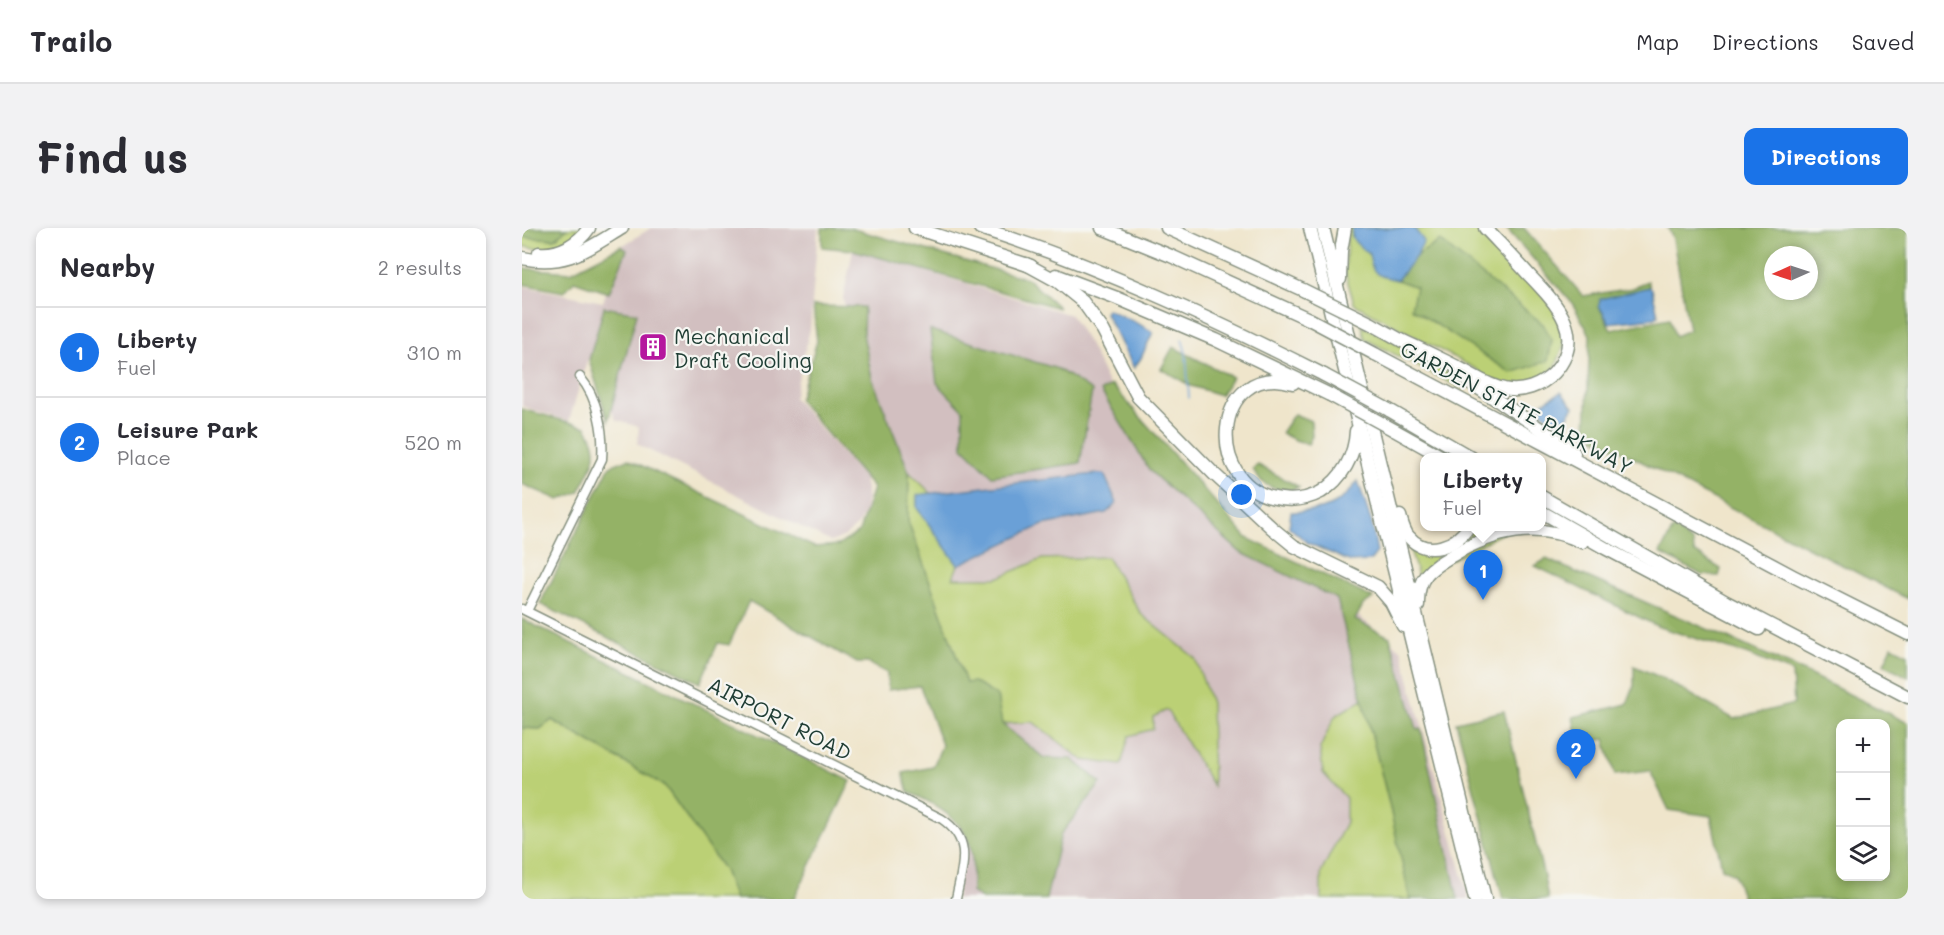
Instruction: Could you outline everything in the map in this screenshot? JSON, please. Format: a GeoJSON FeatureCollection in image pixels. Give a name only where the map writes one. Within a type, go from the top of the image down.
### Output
{"type":"FeatureCollection","features":[{"type":"Feature","properties":{"kind":"highway"},"geometry":{"type":"LineString","coordinates":[[522,250],[544,254],[560,251],[577,242],[589,228]]}},
{"type":"Feature","properties":{"kind":"highway"},"geometry":{"type":"LineString","coordinates":[[522,258],[554,261],[566,259],[622,228]]}},
{"type":"Feature","properties":{"kind":"highway"},"geometry":{"type":"LineString","coordinates":[[915,228],[1026,264],[1184,326],[1330,395],[1436,453]]}},
{"type":"Feature","properties":{"kind":"highway"},"geometry":{"type":"LineString","coordinates":[[980,228],[1074,261],[1174,303],[1324,375],[1463,453]]}},
{"type":"Feature","properties":{"kind":"highway","name":"GARDEN STATE PARKWAY"},"geometry":{"type":"LineString","coordinates":[[1102,228],[1171,256],[1309,320],[1803,581],[1908,634]]}},
{"type":"Feature","properties":{"kind":"highway"},"geometry":{"type":"LineString","coordinates":[[1167,228],[1303,290],[1490,384],[1506,390],[1534,387],[1550,376],[1564,357],[1567,329],[1562,312],[1485,228]]}},
{"type":"Feature","properties":{"kind":"highway"},"geometry":{"type":"LineString","coordinates":[[1310,228],[1475,899]]}},
{"type":"Feature","properties":{"kind":"highway"},"geometry":{"type":"LineString","coordinates":[[1323,228],[1485,899]]}},
{"type":"Feature","properties":{"kind":"highway"},"geometry":{"type":"LineString","coordinates":[[1340,295],[1341,251],[1345,228]]}},
{"type":"Feature","properties":{"kind":"highway"},"geometry":{"type":"LineString","coordinates":[[1026,264],[1057,281],[1083,302],[1103,330],[1138,397],[1166,428],[1272,528],[1302,551],[1378,586],[1391,602],[1414,650]]}},
{"type":"Feature","properties":{"kind":"highway"},"geometry":{"type":"LineString","coordinates":[[1401,340],[1556,439],[1601,474]]}},
{"type":"Feature","properties":{"kind":"highway"},"geometry":{"type":"LineString","coordinates":[[1312,387],[1277,379],[1265,380],[1247,389],[1239,398],[1228,419],[1226,439],[1232,464],[1255,490],[1274,498],[1292,500],[1316,495],[1329,487],[1343,472],[1350,459],[1356,438],[1357,423]]}},
{"type":"Feature","properties":{"kind":"highway"},"geometry":{"type":"LineString","coordinates":[[1388,494],[1395,503],[1407,535],[1420,546],[1434,548],[1451,544],[1465,531]]}},
{"type":"Feature","properties":{"kind":"highway"},"geometry":{"type":"LineString","coordinates":[[1546,499],[1803,644],[1908,697]]}},
{"type":"Feature","properties":{"kind":"highway"},"geometry":{"type":"LineString","coordinates":[[1546,514],[1771,636],[1803,644]]}},
{"type":"Feature","properties":{"kind":"highway"},"geometry":{"type":"LineString","coordinates":[[1418,621],[1419,591],[1428,571],[1485,538],[1512,531]]}},
{"type":"Feature","properties":{"kind":"highway"},"geometry":{"type":"LineString","coordinates":[[1544,531],[1558,533],[1594,548],[1605,548]]}},
{"type":"Feature","properties":{"kind":"street"},"geometry":{"type":"LineString","coordinates":[[524,610],[602,459],[602,431],[591,393],[580,377]]}},
{"type":"Feature","properties":{"kind":"street","name":"AIRPORT ROAD"},"geometry":{"type":"LineString","coordinates":[[524,610],[942,819],[957,832],[963,845],[956,899]]}},
{"type":"Feature","properties":{"kind":"shaded area"},"geometry":{"type":"Polygon","coordinates":[[[651,228],[818,228],[810,329],[794,398],[864,479],[867,494],[865,510],[858,525],[845,536],[831,542],[637,444],[639,427],[616,420],[588,358],[569,421],[522,406],[522,286],[603,302],[620,247],[651,228]]]}},
{"type":"Feature","properties":{"kind":"shaded area"},"geometry":{"type":"Polygon","coordinates":[[[853,250],[1071,315],[1089,344],[1112,391],[1262,558],[1295,568],[1401,649],[1469,899],[956,899],[963,857],[957,832],[974,781],[843,299],[853,250]]]}},
{"type":"Feature","properties":{"kind":"green space"},"geometry":{"type":"Polygon","coordinates":[[[522,228],[567,228],[555,239],[522,237],[522,228]]]}},
{"type":"Feature","properties":{"kind":"green space"},"geometry":{"type":"Polygon","coordinates":[[[567,228],[585,228],[570,240],[556,247],[542,249],[522,246],[522,237],[555,239],[567,228]]]}},
{"type":"Feature","properties":{"kind":"green space"},"geometry":{"type":"Polygon","coordinates":[[[822,228],[850,228],[1028,279],[1059,308],[853,250],[822,247],[822,228]]]}},
{"type":"Feature","properties":{"kind":"green space"},"geometry":{"type":"Polygon","coordinates":[[[1348,228],[1482,228],[1559,313],[1565,342],[1556,366],[1539,381],[1509,386],[1482,375],[1478,370],[1354,304],[1345,272],[1348,228]]]}},
{"type":"Feature","properties":{"kind":"green space"},"geometry":{"type":"Polygon","coordinates":[[[1506,228],[1524,228],[1583,296],[1633,288],[1648,281],[1650,287],[1599,306],[1611,330],[1669,318],[1675,336],[1689,330],[1673,239],[1668,228],[1908,228],[1908,599],[1586,433],[1590,335],[1572,303],[1506,228]]]}},
{"type":"Feature","properties":{"kind":"green space"},"geometry":{"type":"Polygon","coordinates":[[[1440,241],[1543,324],[1552,340],[1548,361],[1511,373],[1411,308],[1416,287],[1397,280],[1417,255],[1440,241]]]}},
{"type":"Feature","properties":{"kind":"green space"},"geometry":{"type":"Polygon","coordinates":[[[621,246],[627,250],[609,293],[574,281],[564,292],[522,284],[522,268],[571,272],[621,246]]]}},
{"type":"Feature","properties":{"kind":"green space"},"geometry":{"type":"Polygon","coordinates":[[[813,306],[864,307],[863,334],[872,378],[909,472],[908,521],[966,683],[974,682],[997,696],[1002,724],[1044,758],[1072,759],[1101,783],[1061,834],[1046,899],[982,899],[972,892],[972,855],[963,830],[938,807],[908,792],[903,773],[933,767],[942,745],[920,686],[888,690],[887,673],[868,663],[857,663],[749,601],[729,645],[718,643],[700,683],[540,604],[610,466],[628,459],[814,547],[839,545],[859,532],[873,488],[799,400],[817,341],[813,306]]]}},
{"type":"Feature","properties":{"kind":"green space"},"geometry":{"type":"Polygon","coordinates":[[[604,307],[637,313],[608,421],[589,360],[604,307]]]}},
{"type":"Feature","properties":{"kind":"green space"},"geometry":{"type":"Polygon","coordinates":[[[1362,326],[1431,362],[1456,380],[1465,388],[1464,390],[1365,339],[1362,326]]]}},
{"type":"Feature","properties":{"kind":"green space"},"geometry":{"type":"Polygon","coordinates":[[[930,330],[1058,369],[1092,391],[1080,463],[992,476],[963,447],[963,410],[937,383],[930,330]]]}},
{"type":"Feature","properties":{"kind":"green space"},"geometry":{"type":"Polygon","coordinates":[[[1173,347],[1232,377],[1221,395],[1191,386],[1161,369],[1173,347]]]}},
{"type":"Feature","properties":{"kind":"green space"},"geometry":{"type":"Polygon","coordinates":[[[1112,385],[1247,538],[1373,598],[1363,605],[1355,620],[1390,637],[1417,729],[1421,729],[1458,899],[1410,899],[1388,799],[1337,599],[1240,552],[1150,471],[1101,391],[1112,385]]]}},
{"type":"Feature","properties":{"kind":"green space"},"geometry":{"type":"Polygon","coordinates":[[[522,409],[586,427],[595,453],[592,467],[579,492],[559,500],[522,484],[522,409]]]}},
{"type":"Feature","properties":{"kind":"green space"},"geometry":{"type":"Polygon","coordinates":[[[1294,414],[1311,421],[1312,436],[1308,444],[1281,433],[1294,414]]]}},
{"type":"Feature","properties":{"kind":"green space"},"geometry":{"type":"Polygon","coordinates":[[[1258,465],[1299,487],[1279,490],[1266,485],[1253,469],[1258,465]]]}},
{"type":"Feature","properties":{"kind":"green space"},"geometry":{"type":"Polygon","coordinates":[[[909,472],[931,493],[917,496],[917,508],[958,565],[953,578],[997,578],[1042,559],[1107,557],[1141,614],[1195,658],[1211,703],[1213,786],[1167,710],[1153,717],[1153,729],[1129,736],[1121,765],[1083,760],[1033,722],[1001,724],[997,696],[966,683],[908,521],[909,472]]]}},
{"type":"Feature","properties":{"kind":"green space"},"geometry":{"type":"Polygon","coordinates":[[[1674,528],[1693,543],[1694,552],[1721,569],[1719,576],[1702,575],[1660,553],[1674,528]]]}},
{"type":"Feature","properties":{"kind":"green space"},"geometry":{"type":"Polygon","coordinates":[[[1472,531],[1506,531],[1418,577],[1408,542],[1438,554],[1450,551],[1472,531]]]}},
{"type":"Feature","properties":{"kind":"green space"},"geometry":{"type":"Polygon","coordinates":[[[1546,559],[1792,666],[1908,723],[1908,899],[1743,899],[1734,874],[1722,868],[1711,816],[1669,810],[1650,771],[1615,775],[1605,739],[1578,744],[1573,717],[1627,704],[1634,686],[1634,666],[1662,678],[1734,719],[1794,704],[1792,672],[1746,654],[1659,627],[1535,566],[1546,559]]]}},
{"type":"Feature","properties":{"kind":"green space"},"geometry":{"type":"Polygon","coordinates":[[[522,619],[851,781],[794,899],[735,899],[724,870],[665,786],[552,720],[540,729],[522,728],[522,619]]]}},
{"type":"Feature","properties":{"kind":"green space"},"geometry":{"type":"Polygon","coordinates":[[[1892,646],[1908,654],[1908,677],[1884,664],[1892,646]]]}},
{"type":"Feature","properties":{"kind":"green space"},"geometry":{"type":"Polygon","coordinates":[[[1363,699],[1400,848],[1410,899],[1321,899],[1321,873],[1346,822],[1346,798],[1323,773],[1320,748],[1335,716],[1363,699]]]}},
{"type":"Feature","properties":{"kind":"green space"},"geometry":{"type":"Polygon","coordinates":[[[1504,711],[1548,899],[1503,899],[1456,722],[1504,711]]]}},
{"type":"Feature","properties":{"kind":"green space"},"geometry":{"type":"Polygon","coordinates":[[[552,720],[665,786],[724,870],[735,899],[522,899],[522,728],[540,729],[552,720]]]}},
{"type":"Feature","properties":{"kind":"water"},"geometry":{"type":"Polygon","coordinates":[[[1352,228],[1414,228],[1424,241],[1417,255],[1397,280],[1380,276],[1374,270],[1369,254],[1354,240],[1352,228]]]}},
{"type":"Feature","properties":{"kind":"water"},"geometry":{"type":"Polygon","coordinates":[[[1650,287],[1658,315],[1654,318],[1609,323],[1599,306],[1600,299],[1650,287]]]}},
{"type":"Feature","properties":{"kind":"water"},"geometry":{"type":"Polygon","coordinates":[[[1107,309],[1153,332],[1134,368],[1105,313],[1107,309]]]}},
{"type":"Feature","properties":{"kind":"water"},"geometry":{"type":"Polygon","coordinates":[[[1561,392],[1574,407],[1562,424],[1558,425],[1539,409],[1544,402],[1561,392]]]}},
{"type":"Feature","properties":{"kind":"water"},"geometry":{"type":"Polygon","coordinates":[[[1104,474],[1117,503],[1106,513],[1043,525],[958,565],[917,508],[917,495],[1104,474]]]}},
{"type":"Feature","properties":{"kind":"water"},"geometry":{"type":"Polygon","coordinates":[[[1358,481],[1372,524],[1377,552],[1370,561],[1351,562],[1308,543],[1289,527],[1291,512],[1312,511],[1329,506],[1344,497],[1358,481]]]}},
{"type":"Feature","properties":{"kind":"waterway"},"geometry":{"type":"LineString","coordinates":[[1182,339],[1186,353],[1189,398]]}},
{"type":"Feature","properties":{"kind":"place","name":"Mechanical Draft Cooling"},"geometry":{"type":"Point","coordinates":[653,347]}},
{"type":"Feature","properties":{"kind":"place","name":"Liberty"},"geometry":{"type":"Point","coordinates":[1483,600]}},
{"type":"Feature","properties":{"kind":"place","name":"Leisure Park"},"geometry":{"type":"Point","coordinates":[1576,779]}}]}
